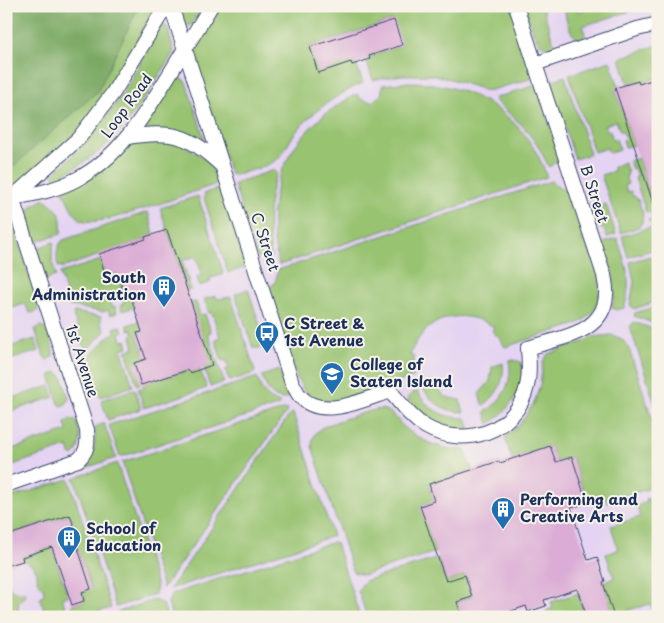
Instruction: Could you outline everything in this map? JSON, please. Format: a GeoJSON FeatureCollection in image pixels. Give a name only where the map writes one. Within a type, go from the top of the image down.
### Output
{"type":"FeatureCollection","features":[{"type":"Feature","properties":{"kind":"street","name":"Loop Road"},"geometry":{"type":"LineString","coordinates":[[9,200],[79,138],[113,93],[166,6]]}},
{"type":"Feature","properties":{"kind":"street","name":"C Street"},"geometry":{"type":"LineString","coordinates":[[171,6],[292,383],[301,397],[310,404],[332,409],[390,391]]}},
{"type":"Feature","properties":{"kind":"street","name":"Loop Road"},"geometry":{"type":"LineString","coordinates":[[9,200],[49,191],[77,179],[96,167],[114,152],[147,111],[211,6]]}},
{"type":"Feature","properties":{"kind":"street","name":"B Street"},"geometry":{"type":"LineString","coordinates":[[390,391],[414,418],[425,427],[444,435],[460,438],[473,437],[488,432],[511,416],[520,404],[527,387],[528,348],[584,330],[596,322],[603,311],[606,294],[604,275],[516,6]]}},
{"type":"Feature","properties":{"kind":"street"},"geometry":{"type":"LineString","coordinates":[[535,64],[637,29],[658,24]]}},
{"type":"Feature","properties":{"kind":"street"},"geometry":{"type":"LineString","coordinates":[[127,137],[155,133],[184,138],[198,145],[222,167]]}},
{"type":"Feature","properties":{"kind":"street","name":"1st Avenue"},"geometry":{"type":"LineString","coordinates":[[6,485],[72,464],[85,454],[88,445],[88,430],[39,281],[9,200]]}},
{"type":"Feature","properties":{"kind":"shaded area","name":"College of Staten Island"},"geometry":{"type":"Polygon","coordinates":[[[139,6],[658,6],[658,617],[6,617],[6,173],[139,6]]]}},
{"type":"Feature","properties":{"kind":"green space"},"geometry":{"type":"Polygon","coordinates":[[[6,6],[156,6],[111,87],[89,117],[50,158],[6,192],[6,6]]]}},
{"type":"Feature","properties":{"kind":"green space"},"geometry":{"type":"Polygon","coordinates":[[[6,6],[139,6],[98,91],[6,173],[6,6]]]}},
{"type":"Feature","properties":{"kind":"green space"},"geometry":{"type":"Polygon","coordinates":[[[177,6],[203,6],[192,24],[185,27],[177,6]]]}},
{"type":"Feature","properties":{"kind":"green space"},"geometry":{"type":"Polygon","coordinates":[[[221,6],[511,6],[534,76],[531,79],[487,91],[451,79],[431,75],[402,75],[373,80],[366,60],[370,59],[369,56],[402,45],[393,20],[310,47],[356,64],[363,83],[335,98],[310,117],[295,133],[284,152],[275,161],[250,171],[235,175],[230,174],[193,56],[198,42],[221,6]]]}},
{"type":"Feature","properties":{"kind":"green space"},"geometry":{"type":"Polygon","coordinates":[[[525,6],[542,6],[555,47],[542,45],[537,40],[525,6]]]}},
{"type":"Feature","properties":{"kind":"green space"},"geometry":{"type":"Polygon","coordinates":[[[565,6],[576,6],[578,12],[593,6],[646,6],[583,26],[585,35],[583,38],[576,38],[571,32],[565,14],[565,6]]]}},
{"type":"Feature","properties":{"kind":"green space"},"geometry":{"type":"Polygon","coordinates":[[[163,25],[167,27],[174,51],[142,102],[112,140],[101,150],[74,168],[54,178],[54,173],[87,141],[115,104],[163,25]]]}},
{"type":"Feature","properties":{"kind":"green space"},"geometry":{"type":"Polygon","coordinates":[[[658,45],[658,78],[639,84],[638,81],[628,84],[620,58],[658,45]]]}},
{"type":"Feature","properties":{"kind":"green space"},"geometry":{"type":"Polygon","coordinates":[[[610,61],[619,87],[615,89],[634,145],[625,147],[623,140],[626,139],[623,132],[620,132],[616,121],[605,125],[608,132],[610,131],[613,140],[616,139],[620,150],[609,153],[607,148],[594,152],[569,75],[610,61]]]}},
{"type":"Feature","properties":{"kind":"green space"},"geometry":{"type":"Polygon","coordinates":[[[565,76],[590,154],[575,159],[550,83],[565,76]]]}},
{"type":"Feature","properties":{"kind":"green space"},"geometry":{"type":"Polygon","coordinates":[[[180,77],[186,82],[204,137],[202,142],[145,129],[146,124],[175,80],[180,77]]]}},
{"type":"Feature","properties":{"kind":"green space"},"geometry":{"type":"Polygon","coordinates":[[[409,82],[432,84],[454,89],[475,96],[494,107],[511,120],[526,136],[538,155],[547,177],[279,265],[274,238],[273,211],[277,187],[285,164],[297,143],[334,108],[357,94],[361,99],[372,102],[381,95],[383,85],[409,82]]]}},
{"type":"Feature","properties":{"kind":"green space"},"geometry":{"type":"Polygon","coordinates":[[[533,86],[537,87],[561,158],[549,167],[537,144],[522,125],[494,100],[495,98],[533,86]]]}},
{"type":"Feature","properties":{"kind":"green space"},"geometry":{"type":"Polygon","coordinates":[[[143,141],[180,142],[205,159],[212,168],[218,182],[129,214],[95,221],[85,221],[77,216],[71,209],[63,191],[127,148],[143,141]]]}},
{"type":"Feature","properties":{"kind":"green space"},"geometry":{"type":"Polygon","coordinates":[[[638,158],[656,213],[658,213],[658,221],[650,223],[648,220],[652,218],[650,211],[646,212],[635,178],[637,177],[634,168],[632,169],[629,161],[638,158]]]}},
{"type":"Feature","properties":{"kind":"green space"},"geometry":{"type":"Polygon","coordinates":[[[624,162],[628,173],[626,178],[628,184],[625,185],[627,192],[631,191],[633,197],[635,196],[638,199],[643,214],[639,227],[621,233],[601,175],[614,171],[613,167],[624,162]]]}},
{"type":"Feature","properties":{"kind":"green space"},"geometry":{"type":"Polygon","coordinates":[[[274,170],[277,173],[269,204],[271,257],[257,257],[234,185],[274,170]]]}},
{"type":"Feature","properties":{"kind":"green space"},"geometry":{"type":"Polygon","coordinates":[[[551,181],[558,187],[570,189],[600,281],[599,301],[587,318],[577,324],[505,347],[492,331],[494,327],[469,317],[445,319],[434,324],[416,342],[410,355],[414,357],[413,377],[334,402],[316,400],[304,391],[297,378],[268,288],[275,283],[278,270],[551,181]]]}},
{"type":"Feature","properties":{"kind":"green space"},"geometry":{"type":"Polygon","coordinates":[[[217,189],[221,190],[246,267],[228,273],[204,198],[205,193],[217,189]]]}},
{"type":"Feature","properties":{"kind":"green space"},"geometry":{"type":"Polygon","coordinates":[[[198,196],[223,272],[222,275],[210,278],[211,282],[199,286],[197,277],[202,275],[196,256],[182,261],[191,289],[187,290],[160,208],[198,196]]]}},
{"type":"Feature","properties":{"kind":"green space"},"geometry":{"type":"Polygon","coordinates":[[[45,199],[54,207],[61,218],[61,234],[34,242],[27,213],[32,206],[45,199]]]}},
{"type":"Feature","properties":{"kind":"green space"},"geometry":{"type":"Polygon","coordinates":[[[606,204],[616,234],[607,237],[605,231],[598,227],[592,208],[606,204]]]}},
{"type":"Feature","properties":{"kind":"green space"},"geometry":{"type":"Polygon","coordinates":[[[148,212],[154,234],[146,237],[146,239],[62,268],[61,266],[58,267],[57,252],[63,240],[148,212]]]}},
{"type":"Feature","properties":{"kind":"green space"},"geometry":{"type":"Polygon","coordinates":[[[6,221],[13,226],[39,305],[37,311],[32,313],[29,312],[25,304],[6,310],[6,221]]]}},
{"type":"Feature","properties":{"kind":"green space"},"geometry":{"type":"Polygon","coordinates":[[[658,225],[658,248],[628,257],[622,236],[658,225]]]}},
{"type":"Feature","properties":{"kind":"green space"},"geometry":{"type":"Polygon","coordinates":[[[617,238],[626,264],[628,289],[624,308],[616,310],[612,307],[615,290],[613,274],[603,243],[617,238]]]}},
{"type":"Feature","properties":{"kind":"green space"},"geometry":{"type":"Polygon","coordinates":[[[53,242],[52,260],[56,276],[47,279],[36,249],[53,242]]]}},
{"type":"Feature","properties":{"kind":"green space"},"geometry":{"type":"Polygon","coordinates":[[[658,253],[658,301],[634,309],[630,305],[634,282],[630,262],[650,256],[651,258],[654,257],[654,254],[658,253]]]}},
{"type":"Feature","properties":{"kind":"green space"},"geometry":{"type":"Polygon","coordinates":[[[101,260],[106,276],[117,273],[126,299],[132,297],[135,307],[122,311],[121,305],[124,304],[121,296],[112,298],[111,307],[115,306],[117,313],[110,315],[108,310],[102,312],[70,306],[60,273],[101,260]]]}},
{"type":"Feature","properties":{"kind":"green space"},"geometry":{"type":"Polygon","coordinates":[[[248,289],[266,344],[260,348],[253,348],[235,294],[248,289]]]}},
{"type":"Feature","properties":{"kind":"green space"},"geometry":{"type":"Polygon","coordinates":[[[216,296],[217,299],[231,297],[255,371],[230,381],[225,370],[229,369],[226,360],[222,361],[215,339],[220,337],[212,313],[209,313],[204,299],[216,296]]]}},
{"type":"Feature","properties":{"kind":"green space"},"geometry":{"type":"Polygon","coordinates":[[[196,302],[200,315],[205,314],[211,332],[208,333],[224,382],[210,387],[204,368],[191,303],[196,302]]]}},
{"type":"Feature","properties":{"kind":"green space"},"geometry":{"type":"Polygon","coordinates":[[[658,306],[658,325],[634,316],[635,313],[658,306]]]}},
{"type":"Feature","properties":{"kind":"green space"},"geometry":{"type":"Polygon","coordinates":[[[74,312],[101,317],[101,324],[105,331],[87,350],[85,350],[73,314],[74,312]]]}},
{"type":"Feature","properties":{"kind":"green space"},"geometry":{"type":"Polygon","coordinates":[[[140,321],[143,331],[137,334],[146,359],[141,383],[137,385],[126,351],[134,348],[131,336],[134,335],[132,329],[129,330],[127,325],[140,321]]]}},
{"type":"Feature","properties":{"kind":"green space"},"geometry":{"type":"Polygon","coordinates":[[[634,322],[658,331],[658,413],[630,327],[634,322]]]}},
{"type":"Feature","properties":{"kind":"green space"},"geometry":{"type":"Polygon","coordinates":[[[41,326],[49,335],[53,348],[53,356],[47,360],[44,357],[35,329],[41,326]]]}},
{"type":"Feature","properties":{"kind":"green space"},"geometry":{"type":"Polygon","coordinates":[[[121,326],[123,332],[120,333],[122,341],[126,340],[128,347],[121,349],[133,386],[100,397],[88,358],[110,335],[115,333],[114,328],[121,326]]]}},
{"type":"Feature","properties":{"kind":"green space"},"geometry":{"type":"Polygon","coordinates":[[[611,335],[622,339],[629,349],[658,436],[658,484],[607,502],[605,497],[587,503],[572,457],[556,462],[550,446],[512,459],[505,438],[520,424],[534,403],[540,385],[543,362],[548,354],[592,337],[611,335]]]}},
{"type":"Feature","properties":{"kind":"green space"},"geometry":{"type":"Polygon","coordinates":[[[35,339],[39,351],[6,361],[6,348],[35,339]]]}},
{"type":"Feature","properties":{"kind":"green space"},"geometry":{"type":"Polygon","coordinates":[[[509,361],[521,362],[523,371],[519,389],[510,405],[489,424],[485,412],[502,396],[508,384],[509,361]]]}},
{"type":"Feature","properties":{"kind":"green space"},"geometry":{"type":"Polygon","coordinates":[[[503,363],[502,382],[493,397],[483,406],[479,394],[490,381],[492,367],[503,363]]]}},
{"type":"Feature","properties":{"kind":"green space"},"geometry":{"type":"Polygon","coordinates":[[[200,369],[207,388],[144,408],[138,389],[144,387],[143,384],[188,370],[200,369]]]}},
{"type":"Feature","properties":{"kind":"green space"},"geometry":{"type":"Polygon","coordinates":[[[279,370],[290,397],[285,399],[272,394],[262,376],[279,370]]]}},
{"type":"Feature","properties":{"kind":"green space"},"geometry":{"type":"Polygon","coordinates":[[[56,372],[62,376],[69,398],[67,403],[62,406],[59,404],[50,376],[56,372]]]}},
{"type":"Feature","properties":{"kind":"green space"},"geometry":{"type":"Polygon","coordinates":[[[257,377],[265,393],[271,399],[280,403],[280,405],[120,457],[109,425],[257,377]]]}},
{"type":"Feature","properties":{"kind":"green space"},"geometry":{"type":"Polygon","coordinates":[[[50,386],[54,397],[6,413],[6,400],[50,386]]]}},
{"type":"Feature","properties":{"kind":"green space"},"geometry":{"type":"Polygon","coordinates":[[[435,386],[446,397],[460,400],[464,412],[446,409],[431,399],[423,389],[435,386]]]}},
{"type":"Feature","properties":{"kind":"green space"},"geometry":{"type":"Polygon","coordinates":[[[135,389],[141,409],[108,420],[101,400],[135,389]]]}},
{"type":"Feature","properties":{"kind":"green space"},"geometry":{"type":"Polygon","coordinates":[[[417,391],[421,398],[437,412],[458,418],[466,418],[470,430],[442,427],[428,420],[408,400],[411,394],[417,391]]]}},
{"type":"Feature","properties":{"kind":"green space"},"geometry":{"type":"Polygon","coordinates":[[[286,409],[287,411],[163,588],[122,462],[286,409]]]}},
{"type":"Feature","properties":{"kind":"green space"},"geometry":{"type":"Polygon","coordinates":[[[381,409],[391,413],[410,432],[424,441],[440,447],[465,450],[473,473],[469,471],[429,484],[434,501],[421,506],[436,552],[363,575],[353,572],[312,444],[316,432],[325,426],[381,409]]]}},
{"type":"Feature","properties":{"kind":"green space"},"geometry":{"type":"Polygon","coordinates":[[[293,413],[333,536],[170,589],[290,414],[293,413]]]}},
{"type":"Feature","properties":{"kind":"green space"},"geometry":{"type":"Polygon","coordinates":[[[70,419],[76,421],[80,434],[80,443],[73,456],[70,454],[68,447],[6,467],[6,451],[67,431],[65,423],[70,419]]]}},
{"type":"Feature","properties":{"kind":"green space"},"geometry":{"type":"Polygon","coordinates":[[[104,423],[116,458],[73,472],[80,469],[89,460],[94,448],[95,427],[104,423]]]}},
{"type":"Feature","properties":{"kind":"green space"},"geometry":{"type":"Polygon","coordinates":[[[117,463],[157,586],[155,594],[116,607],[74,478],[117,463]]]}},
{"type":"Feature","properties":{"kind":"green space"},"geometry":{"type":"Polygon","coordinates":[[[69,479],[111,608],[92,613],[75,614],[72,605],[84,601],[82,592],[91,588],[75,539],[78,538],[70,515],[6,536],[6,499],[69,479]]]}},
{"type":"Feature","properties":{"kind":"green space"},"geometry":{"type":"Polygon","coordinates":[[[658,496],[658,613],[654,611],[650,604],[629,610],[630,617],[614,617],[603,582],[614,578],[606,554],[618,550],[611,526],[640,517],[637,506],[647,502],[646,499],[658,496]]]}},
{"type":"Feature","properties":{"kind":"green space"},"geometry":{"type":"Polygon","coordinates":[[[333,542],[336,543],[360,617],[319,617],[317,612],[302,617],[172,617],[168,603],[172,594],[333,542]]]}},
{"type":"Feature","properties":{"kind":"green space"},"geometry":{"type":"Polygon","coordinates":[[[52,547],[68,596],[62,598],[68,614],[63,617],[62,613],[55,615],[55,617],[40,617],[44,608],[40,599],[44,593],[43,587],[37,581],[37,574],[34,568],[23,561],[22,557],[52,547]]]}},
{"type":"Feature","properties":{"kind":"green space"},"geometry":{"type":"Polygon","coordinates":[[[438,558],[446,581],[465,575],[471,594],[474,596],[457,602],[462,617],[367,617],[358,590],[365,581],[438,558]]]}},
{"type":"Feature","properties":{"kind":"green space"},"geometry":{"type":"Polygon","coordinates":[[[6,584],[14,591],[25,593],[26,596],[23,597],[18,605],[22,617],[6,617],[6,584]]]}},
{"type":"Feature","properties":{"kind":"green space"},"geometry":{"type":"Polygon","coordinates":[[[578,593],[585,617],[548,617],[546,611],[553,608],[551,602],[578,593]]]}},
{"type":"Feature","properties":{"kind":"green space"},"geometry":{"type":"Polygon","coordinates":[[[154,600],[163,604],[167,617],[119,616],[118,612],[154,600]]]}},
{"type":"Feature","properties":{"kind":"building"},"geometry":{"type":"Polygon","coordinates":[[[394,20],[402,45],[369,56],[370,59],[352,65],[351,62],[318,73],[310,47],[394,20]]]}},
{"type":"Feature","properties":{"kind":"building"},"geometry":{"type":"Polygon","coordinates":[[[658,78],[658,212],[656,212],[615,88],[638,81],[639,84],[658,78]]]}},
{"type":"Feature","properties":{"kind":"building","name":"South Administration"},"geometry":{"type":"Polygon","coordinates":[[[167,230],[212,365],[190,373],[188,370],[141,385],[134,363],[146,359],[137,333],[142,332],[131,297],[126,299],[117,273],[106,277],[99,254],[167,230]]]}},
{"type":"Feature","properties":{"kind":"building","name":"Performing and Creative Arts"},"geometry":{"type":"Polygon","coordinates":[[[550,446],[556,462],[572,457],[587,503],[571,508],[588,560],[597,557],[614,617],[587,617],[577,589],[544,600],[546,606],[528,612],[526,606],[494,617],[462,617],[457,602],[472,597],[465,575],[446,581],[420,506],[434,501],[429,484],[550,446]]]}},
{"type":"Feature","properties":{"kind":"building","name":"School of Education"},"geometry":{"type":"Polygon","coordinates":[[[70,515],[78,538],[75,539],[91,589],[82,592],[84,601],[72,605],[52,547],[22,557],[23,561],[9,565],[6,556],[6,536],[70,515]]]}},
{"type":"Feature","properties":{"kind":"place","name":"South Administration"},"geometry":{"type":"Point","coordinates":[164,308]}},
{"type":"Feature","properties":{"kind":"place","name":"C Street & 1st Avenue"},"geometry":{"type":"Point","coordinates":[267,354]}},
{"type":"Feature","properties":{"kind":"place","name":"College of Staten Island"},"geometry":{"type":"Point","coordinates":[332,395]}},
{"type":"Feature","properties":{"kind":"place","name":"Performing and Creative Arts"},"geometry":{"type":"Point","coordinates":[503,530]}},
{"type":"Feature","properties":{"kind":"place","name":"School of Education"},"geometry":{"type":"Point","coordinates":[69,559]}}]}
